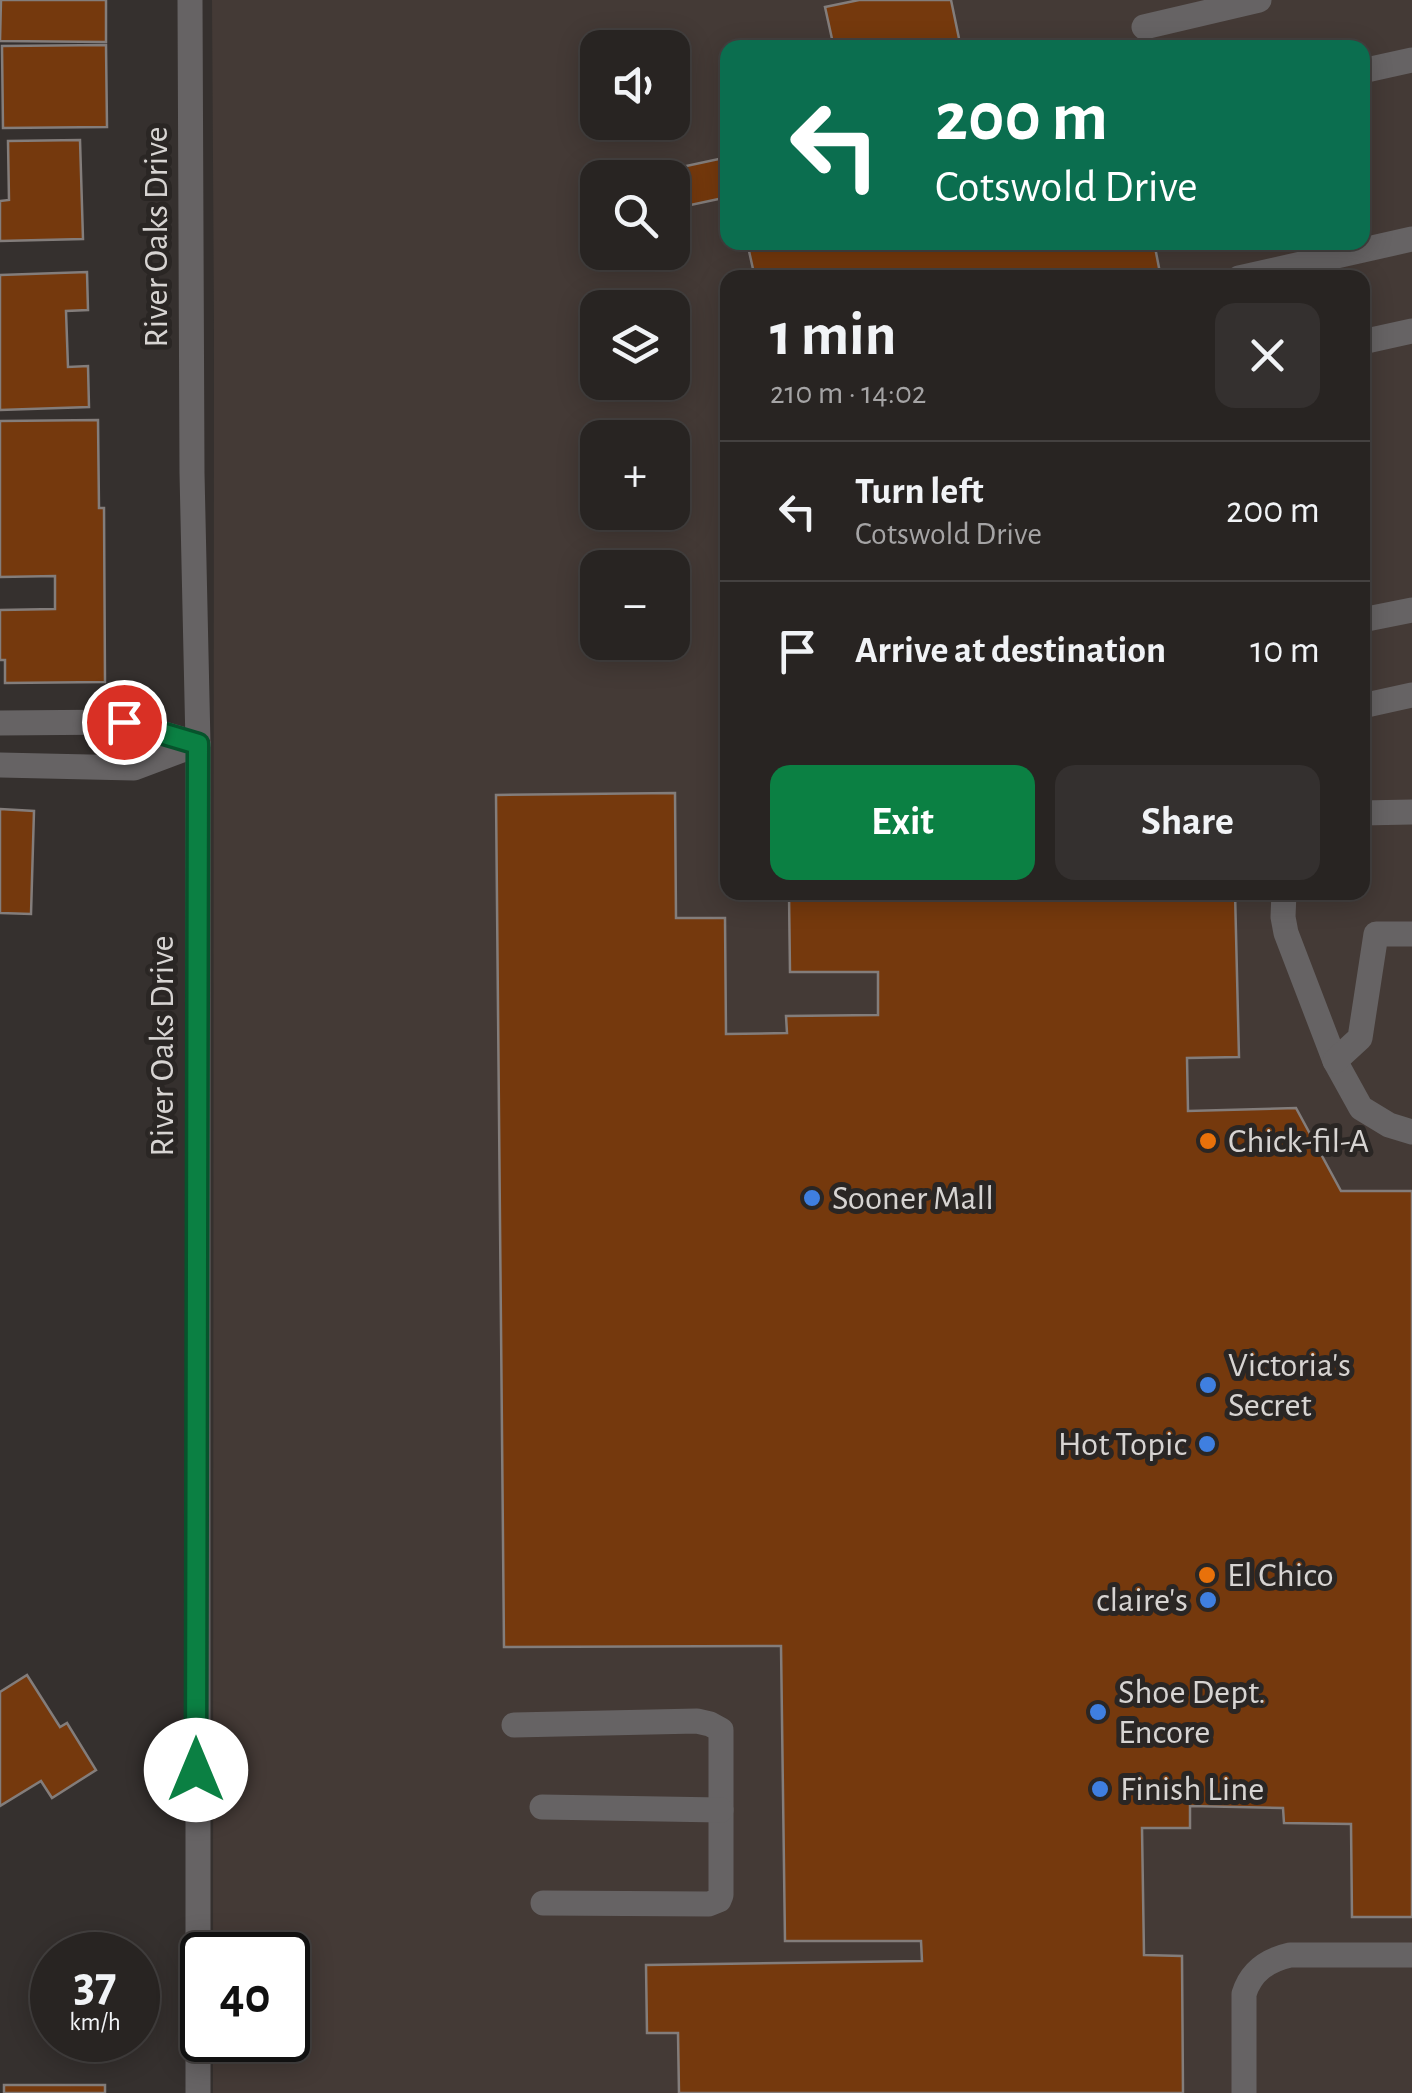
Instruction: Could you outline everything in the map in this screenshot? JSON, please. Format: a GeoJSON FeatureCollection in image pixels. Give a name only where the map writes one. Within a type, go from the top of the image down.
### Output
{"type":"FeatureCollection","features":[{"type":"Feature","properties":{"kind":"street","name":"River Oaks Drive"},"geometry":{"type":"LineString","coordinates":[[190,0],[192,473],[198,744],[198,2093]]}},
{"type":"Feature","properties":{"kind":"street"},"geometry":{"type":"LineString","coordinates":[[1144,27],[1258,0]]}},
{"type":"Feature","properties":{"kind":"street"},"geometry":{"type":"LineString","coordinates":[[1370,69],[1412,60]]}},
{"type":"Feature","properties":{"kind":"street"},"geometry":{"type":"LineString","coordinates":[[1370,248],[1412,239]]}},
{"type":"Feature","properties":{"kind":"street"},"geometry":{"type":"LineString","coordinates":[[1274,270],[1363,250]]}},
{"type":"Feature","properties":{"kind":"street"},"geometry":{"type":"LineString","coordinates":[[1370,340],[1412,331]]}},
{"type":"Feature","properties":{"kind":"street"},"geometry":{"type":"LineString","coordinates":[[1370,618],[1412,610]]}},
{"type":"Feature","properties":{"kind":"street"},"geometry":{"type":"LineString","coordinates":[[1370,704],[1412,696]]}},
{"type":"Feature","properties":{"kind":"street"},"geometry":{"type":"LineString","coordinates":[[0,723],[124,722],[198,744]]}},
{"type":"Feature","properties":{"kind":"street"},"geometry":{"type":"LineString","coordinates":[[0,765],[134,768],[198,744]]}},
{"type":"Feature","properties":{"kind":"street"},"geometry":{"type":"LineString","coordinates":[[1370,813],[1412,812]]}},
{"type":"Feature","properties":{"kind":"street"},"geometry":{"type":"LineString","coordinates":[[1284,900],[1286,933],[1335,1060],[1361,1108],[1389,1125],[1412,1132]]}},
{"type":"Feature","properties":{"kind":"street"},"geometry":{"type":"LineString","coordinates":[[1335,1060],[1360,1038],[1376,934],[1412,934]]}},
{"type":"Feature","properties":{"kind":"street"},"geometry":{"type":"LineString","coordinates":[[514,1725],[696,1720],[720,1730],[719,1900],[709,1904],[543,1903]]}},
{"type":"Feature","properties":{"kind":"street"},"geometry":{"type":"LineString","coordinates":[[542,1807],[721,1810]]}},
{"type":"Feature","properties":{"kind":"street"},"geometry":{"type":"LineString","coordinates":[[1244,2093],[1244,1994],[1247,1983],[1264,1964],[1290,1955],[1412,1955]]}},
{"type":"Feature","properties":{"kind":"shaded area","name":"Sooner Mall"},"geometry":{"type":"Polygon","coordinates":[[[212,0],[1412,0],[1412,2093],[213,2093],[213,2062],[310,2062],[310,1932],[213,1932],[212,0]]]}},
{"type":"Feature","properties":{"kind":"building"},"geometry":{"type":"Polygon","coordinates":[[[1,0],[106,0],[106,42],[0,41],[1,0]]]}},
{"type":"Feature","properties":{"kind":"building"},"geometry":{"type":"Polygon","coordinates":[[[859,0],[951,0],[959,40],[832,40],[825,7],[859,0]]]}},
{"type":"Feature","properties":{"kind":"building"},"geometry":{"type":"Polygon","coordinates":[[[106,45],[107,127],[3,128],[2,46],[106,45]]]}},
{"type":"Feature","properties":{"kind":"building"},"geometry":{"type":"Polygon","coordinates":[[[80,140],[83,239],[0,241],[0,201],[9,200],[8,141],[80,140]]]}},
{"type":"Feature","properties":{"kind":"building"},"geometry":{"type":"Polygon","coordinates":[[[720,159],[720,199],[690,205],[690,165],[720,159]]]}},
{"type":"Feature","properties":{"kind":"building"},"geometry":{"type":"Polygon","coordinates":[[[749,250],[1156,250],[1159,270],[753,270],[749,250]]]}},
{"type":"Feature","properties":{"kind":"building"},"geometry":{"type":"Polygon","coordinates":[[[87,272],[88,310],[66,311],[68,367],[88,366],[89,407],[0,410],[0,275],[87,272]]]}},
{"type":"Feature","properties":{"kind":"building"},"geometry":{"type":"Polygon","coordinates":[[[98,420],[99,508],[104,508],[105,682],[5,683],[5,660],[0,660],[0,610],[55,609],[55,576],[0,577],[0,421],[98,420]]]}},
{"type":"Feature","properties":{"kind":"building","name":"Sooner Mall"},"geometry":{"type":"Polygon","coordinates":[[[675,793],[676,918],[725,918],[726,1034],[787,1033],[786,1016],[878,1015],[878,972],[790,972],[789,900],[1235,900],[1239,1057],[1187,1058],[1188,1111],[1296,1108],[1341,1191],[1412,1191],[1412,1917],[1352,1917],[1351,1824],[1284,1823],[1283,1808],[1190,1806],[1190,1828],[1142,1828],[1144,1955],[1182,1956],[1183,2093],[679,2093],[678,2033],[647,2033],[646,1965],[922,1961],[921,1941],[785,1941],[781,1646],[504,1647],[496,795],[675,793]]]}},
{"type":"Feature","properties":{"kind":"building"},"geometry":{"type":"Polygon","coordinates":[[[0,809],[34,811],[31,914],[0,913],[0,809]]]}},
{"type":"Feature","properties":{"kind":"building"},"geometry":{"type":"Polygon","coordinates":[[[27,1675],[60,1727],[67,1723],[96,1770],[52,1798],[41,1781],[0,1806],[0,1692],[27,1675]]]}},
{"type":"Feature","properties":{"kind":"building"},"geometry":{"type":"Polygon","coordinates":[[[4,2085],[105,2085],[105,2093],[4,2093],[4,2085]]]}},
{"type":"Feature","properties":{"kind":"place","name":"Chick-fil-A"},"geometry":{"type":"Point","coordinates":[1208,1141]}},
{"type":"Feature","properties":{"kind":"place","name":"Sooner Mall"},"geometry":{"type":"Point","coordinates":[812,1198]}},
{"type":"Feature","properties":{"kind":"place","name":"Victoria's Secret"},"geometry":{"type":"Point","coordinates":[1208,1385]}},
{"type":"Feature","properties":{"kind":"place","name":"Hot Topic"},"geometry":{"type":"Point","coordinates":[1207,1444]}},
{"type":"Feature","properties":{"kind":"place","name":"El Chico"},"geometry":{"type":"Point","coordinates":[1207,1575]}},
{"type":"Feature","properties":{"kind":"place","name":"claire's"},"geometry":{"type":"Point","coordinates":[1208,1600]}},
{"type":"Feature","properties":{"kind":"place","name":"Shoe Dept. Encore"},"geometry":{"type":"Point","coordinates":[1098,1712]}},
{"type":"Feature","properties":{"kind":"place","name":"Finish Line"},"geometry":{"type":"Point","coordinates":[1100,1789]}},
{"type":"Feature","properties":{"kind":"route"},"geometry":{"type":"LineString","coordinates":[[124,722],[198,744],[196,1770]]}}]}
